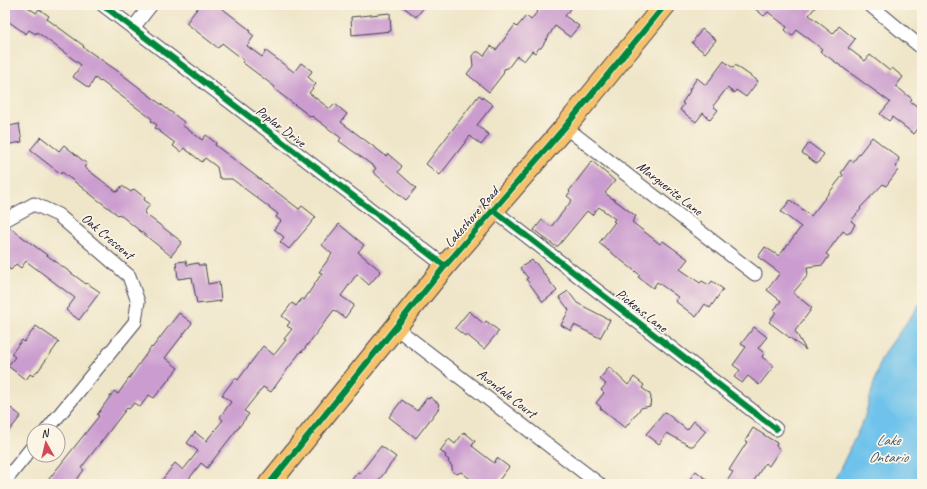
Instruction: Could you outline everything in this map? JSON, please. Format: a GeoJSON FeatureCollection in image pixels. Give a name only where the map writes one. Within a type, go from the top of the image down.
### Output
{"type":"FeatureCollection","features":[{"type":"Feature","properties":{"kind":"main road","name":"Lakeshore Road"},"geometry":{"type":"LineString","coordinates":[[269,484],[445,266],[565,127],[665,5]]}},
{"type":"Feature","properties":{"kind":"street","name":"Poplar Drive"},"geometry":{"type":"LineString","coordinates":[[102,5],[445,266]]}},
{"type":"Feature","properties":{"kind":"street"},"geometry":{"type":"LineString","coordinates":[[133,28],[151,5]]}},
{"type":"Feature","properties":{"kind":"street"},"geometry":{"type":"LineString","coordinates":[[870,5],[922,48]]}},
{"type":"Feature","properties":{"kind":"street","name":"Marguerite Lane"},"geometry":{"type":"LineString","coordinates":[[565,127],[755,274]]}},
{"type":"Feature","properties":{"kind":"street","name":"Oak Crescent"},"geometry":{"type":"LineString","coordinates":[[5,220],[34,204],[58,215],[129,276],[138,302],[135,322],[53,423]]}},
{"type":"Feature","properties":{"kind":"street","name":"Pickens Lane"},"geometry":{"type":"LineString","coordinates":[[493,210],[776,429]]}},
{"type":"Feature","properties":{"kind":"street","name":"Avondale Court"},"geometry":{"type":"LineString","coordinates":[[396,328],[599,484]]}},
{"type":"Feature","properties":{"kind":"street"},"geometry":{"type":"LineString","coordinates":[[5,481],[26,455]]}},
{"type":"Feature","properties":{"kind":"water","name":"Lake Ontario"},"geometry":{"type":"Polygon","coordinates":[[[922,301],[922,484],[833,484],[864,419],[881,358],[922,301]]]}},
{"type":"Feature","properties":{"kind":"building"},"geometry":{"type":"Polygon","coordinates":[[[5,5],[25,5],[36,13],[39,9],[49,16],[47,19],[184,122],[182,125],[202,140],[206,135],[216,143],[215,145],[299,209],[302,206],[316,217],[289,249],[280,242],[284,237],[274,229],[281,221],[276,217],[278,214],[232,179],[222,179],[219,177],[217,167],[205,158],[202,162],[184,148],[181,152],[173,146],[175,143],[155,128],[157,125],[151,121],[152,119],[101,81],[100,82],[95,78],[89,88],[73,77],[81,65],[37,32],[36,34],[29,30],[26,34],[5,19],[5,5]]]}},
{"type":"Feature","properties":{"kind":"building"},"geometry":{"type":"Polygon","coordinates":[[[200,5],[218,5],[250,30],[249,32],[254,36],[247,46],[262,57],[266,51],[294,72],[301,63],[312,71],[308,77],[316,84],[309,93],[330,109],[335,104],[347,114],[341,122],[386,156],[388,154],[402,166],[398,172],[416,188],[406,200],[373,172],[376,168],[339,141],[341,138],[274,89],[275,87],[242,62],[244,60],[222,43],[218,48],[186,23],[200,5]]]}},
{"type":"Feature","properties":{"kind":"building"},"geometry":{"type":"Polygon","coordinates":[[[401,5],[426,5],[416,17],[401,5]]]}},
{"type":"Feature","properties":{"kind":"building"},"geometry":{"type":"Polygon","coordinates":[[[542,5],[574,5],[565,16],[579,26],[570,37],[555,26],[541,48],[539,48],[535,53],[532,51],[524,61],[517,56],[508,68],[504,69],[503,74],[489,92],[467,74],[473,66],[472,56],[475,52],[479,52],[484,56],[491,46],[496,50],[515,25],[517,27],[526,16],[531,20],[542,5]]]}},
{"type":"Feature","properties":{"kind":"building"},"geometry":{"type":"Polygon","coordinates":[[[750,5],[817,5],[809,15],[833,34],[839,26],[855,39],[848,48],[865,61],[870,55],[890,71],[892,68],[903,77],[896,86],[912,99],[910,101],[922,110],[922,123],[914,134],[892,117],[889,121],[880,114],[890,102],[820,51],[822,49],[797,30],[792,36],[785,30],[787,27],[768,12],[764,16],[750,5]]]}},
{"type":"Feature","properties":{"kind":"building"},"geometry":{"type":"Polygon","coordinates":[[[390,13],[391,31],[352,35],[351,17],[390,13]]]}},
{"type":"Feature","properties":{"kind":"building"},"geometry":{"type":"Polygon","coordinates":[[[702,29],[716,40],[705,53],[692,43],[702,29]]]}},
{"type":"Feature","properties":{"kind":"building"},"geometry":{"type":"Polygon","coordinates":[[[724,61],[733,68],[735,65],[758,81],[746,97],[736,90],[734,93],[727,88],[713,106],[718,110],[710,120],[703,113],[696,122],[680,110],[684,104],[682,103],[697,78],[706,85],[724,61]]]}},
{"type":"Feature","properties":{"kind":"building"},"geometry":{"type":"Polygon","coordinates":[[[479,95],[493,105],[477,125],[489,135],[481,145],[470,136],[440,175],[426,164],[479,95]]]}},
{"type":"Feature","properties":{"kind":"building"},"geometry":{"type":"Polygon","coordinates":[[[19,124],[22,142],[5,145],[5,127],[19,124]]]}},
{"type":"Feature","properties":{"kind":"building"},"geometry":{"type":"Polygon","coordinates":[[[41,137],[59,151],[64,145],[87,164],[84,167],[117,192],[122,186],[131,192],[134,189],[145,198],[144,200],[150,204],[144,213],[182,242],[171,256],[119,214],[118,215],[62,172],[61,174],[30,150],[41,137]]]}},
{"type":"Feature","properties":{"kind":"building"},"geometry":{"type":"Polygon","coordinates":[[[872,137],[899,158],[896,168],[898,170],[886,186],[883,184],[860,208],[861,209],[851,221],[855,224],[851,232],[847,234],[843,231],[826,254],[829,256],[823,265],[807,267],[808,275],[793,293],[812,308],[795,331],[806,350],[769,322],[776,312],[774,310],[781,301],[767,290],[780,273],[758,257],[765,247],[779,256],[801,227],[781,212],[790,200],[811,216],[843,175],[841,173],[850,160],[853,162],[872,137]]]}},
{"type":"Feature","properties":{"kind":"building"},"geometry":{"type":"Polygon","coordinates":[[[809,143],[824,154],[817,164],[802,153],[809,143]]]}},
{"type":"Feature","properties":{"kind":"building"},"geometry":{"type":"Polygon","coordinates":[[[592,161],[615,181],[605,193],[636,216],[632,222],[660,244],[663,241],[688,259],[680,269],[700,283],[702,281],[709,285],[712,281],[723,289],[710,308],[705,304],[696,317],[675,301],[678,297],[657,282],[653,288],[638,277],[640,275],[599,243],[615,222],[613,221],[615,219],[599,207],[592,215],[587,211],[558,246],[555,246],[534,230],[542,220],[551,227],[572,200],[567,196],[570,192],[569,191],[592,161]]]}},
{"type":"Feature","properties":{"kind":"building"},"geometry":{"type":"Polygon","coordinates":[[[339,224],[364,245],[358,252],[381,271],[369,285],[357,274],[341,296],[354,305],[345,318],[334,310],[271,392],[263,387],[244,411],[249,414],[207,468],[201,463],[185,484],[159,484],[175,463],[183,470],[198,451],[187,443],[195,432],[206,441],[223,420],[220,417],[231,402],[222,395],[235,378],[238,380],[263,346],[274,355],[286,340],[284,339],[292,329],[287,326],[290,322],[282,316],[292,303],[296,306],[302,298],[304,300],[322,273],[319,272],[332,254],[322,245],[339,224]]]}},
{"type":"Feature","properties":{"kind":"building"},"geometry":{"type":"Polygon","coordinates":[[[9,227],[86,284],[87,283],[100,292],[79,320],[66,310],[75,298],[26,261],[21,268],[16,264],[11,270],[5,266],[5,228],[9,227]]]}},
{"type":"Feature","properties":{"kind":"building"},"geometry":{"type":"Polygon","coordinates":[[[532,260],[557,291],[543,302],[520,268],[532,260]]]}},
{"type":"Feature","properties":{"kind":"building"},"geometry":{"type":"Polygon","coordinates":[[[186,261],[187,265],[198,263],[198,265],[205,265],[208,284],[219,282],[221,301],[197,304],[192,277],[178,279],[176,262],[186,261]]]}},
{"type":"Feature","properties":{"kind":"building"},"geometry":{"type":"Polygon","coordinates":[[[568,291],[577,303],[610,320],[600,338],[574,325],[571,331],[561,325],[569,310],[559,297],[568,291]]]}},
{"type":"Feature","properties":{"kind":"building"},"geometry":{"type":"Polygon","coordinates":[[[469,311],[484,324],[486,321],[499,331],[484,349],[466,334],[465,336],[455,328],[469,311]]]}},
{"type":"Feature","properties":{"kind":"building"},"geometry":{"type":"Polygon","coordinates":[[[179,313],[192,323],[165,358],[178,368],[154,398],[149,395],[140,407],[134,403],[129,409],[127,408],[81,468],[84,470],[73,484],[45,484],[62,463],[66,463],[66,458],[99,416],[97,415],[114,391],[118,394],[151,347],[152,348],[179,313]]]}},
{"type":"Feature","properties":{"kind":"building"},"geometry":{"type":"Polygon","coordinates":[[[36,326],[59,342],[38,371],[33,376],[30,374],[26,380],[8,366],[15,357],[11,354],[22,340],[24,342],[36,326]]]}},
{"type":"Feature","properties":{"kind":"building"},"geometry":{"type":"Polygon","coordinates":[[[754,327],[767,337],[758,348],[764,353],[762,357],[774,366],[759,385],[748,376],[742,383],[734,377],[740,370],[733,365],[746,347],[741,344],[754,327]]]}},
{"type":"Feature","properties":{"kind":"building"},"geometry":{"type":"Polygon","coordinates":[[[609,367],[628,385],[634,377],[644,385],[642,388],[649,393],[651,397],[650,406],[641,408],[625,428],[596,403],[604,393],[601,390],[606,384],[600,379],[609,367]]]}},
{"type":"Feature","properties":{"kind":"building"},"geometry":{"type":"Polygon","coordinates":[[[430,397],[439,404],[439,408],[416,438],[389,417],[402,400],[417,411],[427,398],[429,399],[430,397]]]}},
{"type":"Feature","properties":{"kind":"building"},"geometry":{"type":"Polygon","coordinates":[[[11,408],[21,416],[5,436],[5,415],[11,408]]]}},
{"type":"Feature","properties":{"kind":"building"},"geometry":{"type":"Polygon","coordinates":[[[665,412],[687,430],[694,421],[706,431],[693,446],[690,446],[667,433],[659,444],[646,434],[665,412]]]}},
{"type":"Feature","properties":{"kind":"building"},"geometry":{"type":"Polygon","coordinates":[[[753,428],[777,443],[776,446],[780,449],[769,466],[765,463],[752,484],[725,484],[733,472],[729,470],[747,442],[745,441],[753,428]]]}},
{"type":"Feature","properties":{"kind":"building"},"geometry":{"type":"Polygon","coordinates":[[[464,432],[475,441],[472,446],[494,463],[497,458],[509,467],[496,484],[471,484],[472,480],[461,472],[457,474],[453,472],[452,466],[448,462],[449,460],[445,457],[446,455],[440,451],[449,439],[455,444],[464,432]]]}},
{"type":"Feature","properties":{"kind":"building"},"geometry":{"type":"Polygon","coordinates":[[[381,446],[396,457],[376,484],[348,484],[358,472],[360,473],[381,446]]]}},
{"type":"Feature","properties":{"kind":"building"},"geometry":{"type":"Polygon","coordinates":[[[696,471],[712,484],[686,484],[696,471]]]}},
{"type":"Feature","properties":{"kind":"cycle path"},"geometry":{"type":"LineString","coordinates":[[103,5],[445,266]]}},
{"type":"Feature","properties":{"kind":"cycle path"},"geometry":{"type":"LineString","coordinates":[[269,484],[445,266],[565,127],[665,5]]}},
{"type":"Feature","properties":{"kind":"cycle path"},"geometry":{"type":"LineString","coordinates":[[493,210],[776,429]]}}]}
